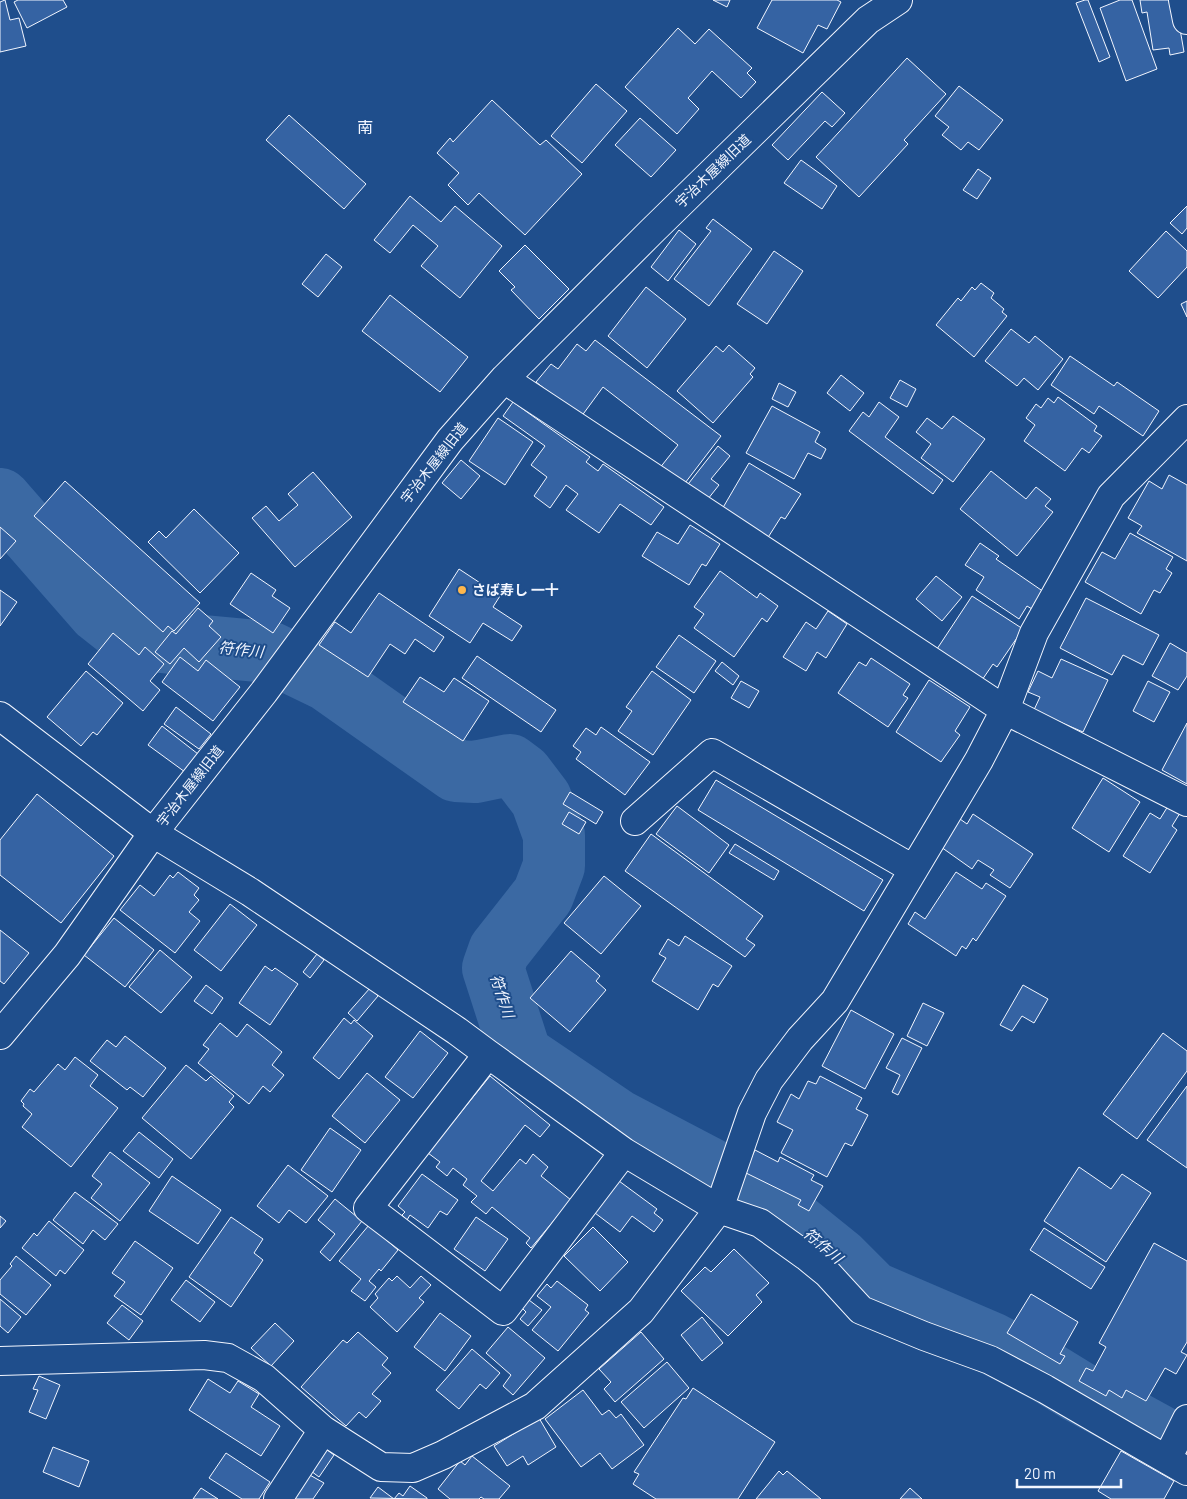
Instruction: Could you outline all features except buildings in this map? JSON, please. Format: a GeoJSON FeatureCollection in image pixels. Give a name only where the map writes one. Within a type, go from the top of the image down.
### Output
{"type":"FeatureCollection","features":[{"type":"Feature","properties":{"kind":"street","name":"宇治木屋線旧道"},"geometry":{"type":"LineString","coordinates":[[0,716],[153,833],[264,692],[450,440],[504,379],[868,20],[898,0]]}},
{"type":"Feature","properties":{"kind":"street"},"geometry":{"type":"LineString","coordinates":[[1184,0],[1187,20]]}},
{"type":"Feature","properties":{"kind":"street"},"geometry":{"type":"LineString","coordinates":[[504,379],[1005,710],[1187,802]]}},
{"type":"Feature","properties":{"kind":"street"},"geometry":{"type":"LineString","coordinates":[[0,1361],[204,1355],[228,1358],[264,1378],[323,1430],[381,1467],[412,1468],[443,1455],[535,1406],[641,1311],[720,1207],[752,1113],[769,1080],[800,1039],[835,1001],[979,760],[1005,710],[1034,633],[1111,496],[1187,419]]}},
{"type":"Feature","properties":{"kind":"street"},"geometry":{"type":"LineString","coordinates":[[634,821],[712,753],[913,869]]}},
{"type":"Feature","properties":{"kind":"street"},"geometry":{"type":"LineString","coordinates":[[0,1035],[67,955],[153,833],[250,892],[457,1031],[624,1152],[720,1207],[760,1223],[828,1274],[861,1310],[990,1360],[1174,1462],[1187,1419]]}},
{"type":"Feature","properties":{"kind":"street"},"geometry":{"type":"LineString","coordinates":[[488,1054],[368,1208],[504,1311],[624,1152]]}},
{"type":"Feature","properties":{"kind":"street"},"geometry":{"type":"LineString","coordinates":[[278,1499],[323,1430]]}},
{"type":"Feature","properties":{"kind":"waterway","name":"符作川"},"geometry":{"type":"LineString","coordinates":[[0,499],[99,612],[118,627],[150,641],[269,652],[327,680],[456,771],[475,772],[510,765],[522,774],[541,799],[554,835],[554,866],[543,895],[499,951],[493,968],[521,1055],[617,1120],[760,1195],[838,1258],[872,1292],[991,1343],[1187,1451]]}},
{"type":"Feature","properties":{"kind":"place","name":"さば寿し 一十"},"geometry":{"type":"Point","coordinates":[462,590]}},
{"type":"Feature","properties":{"kind":"district","name":"南"},"geometry":{"type":"Point","coordinates":[365,127]}}]}
